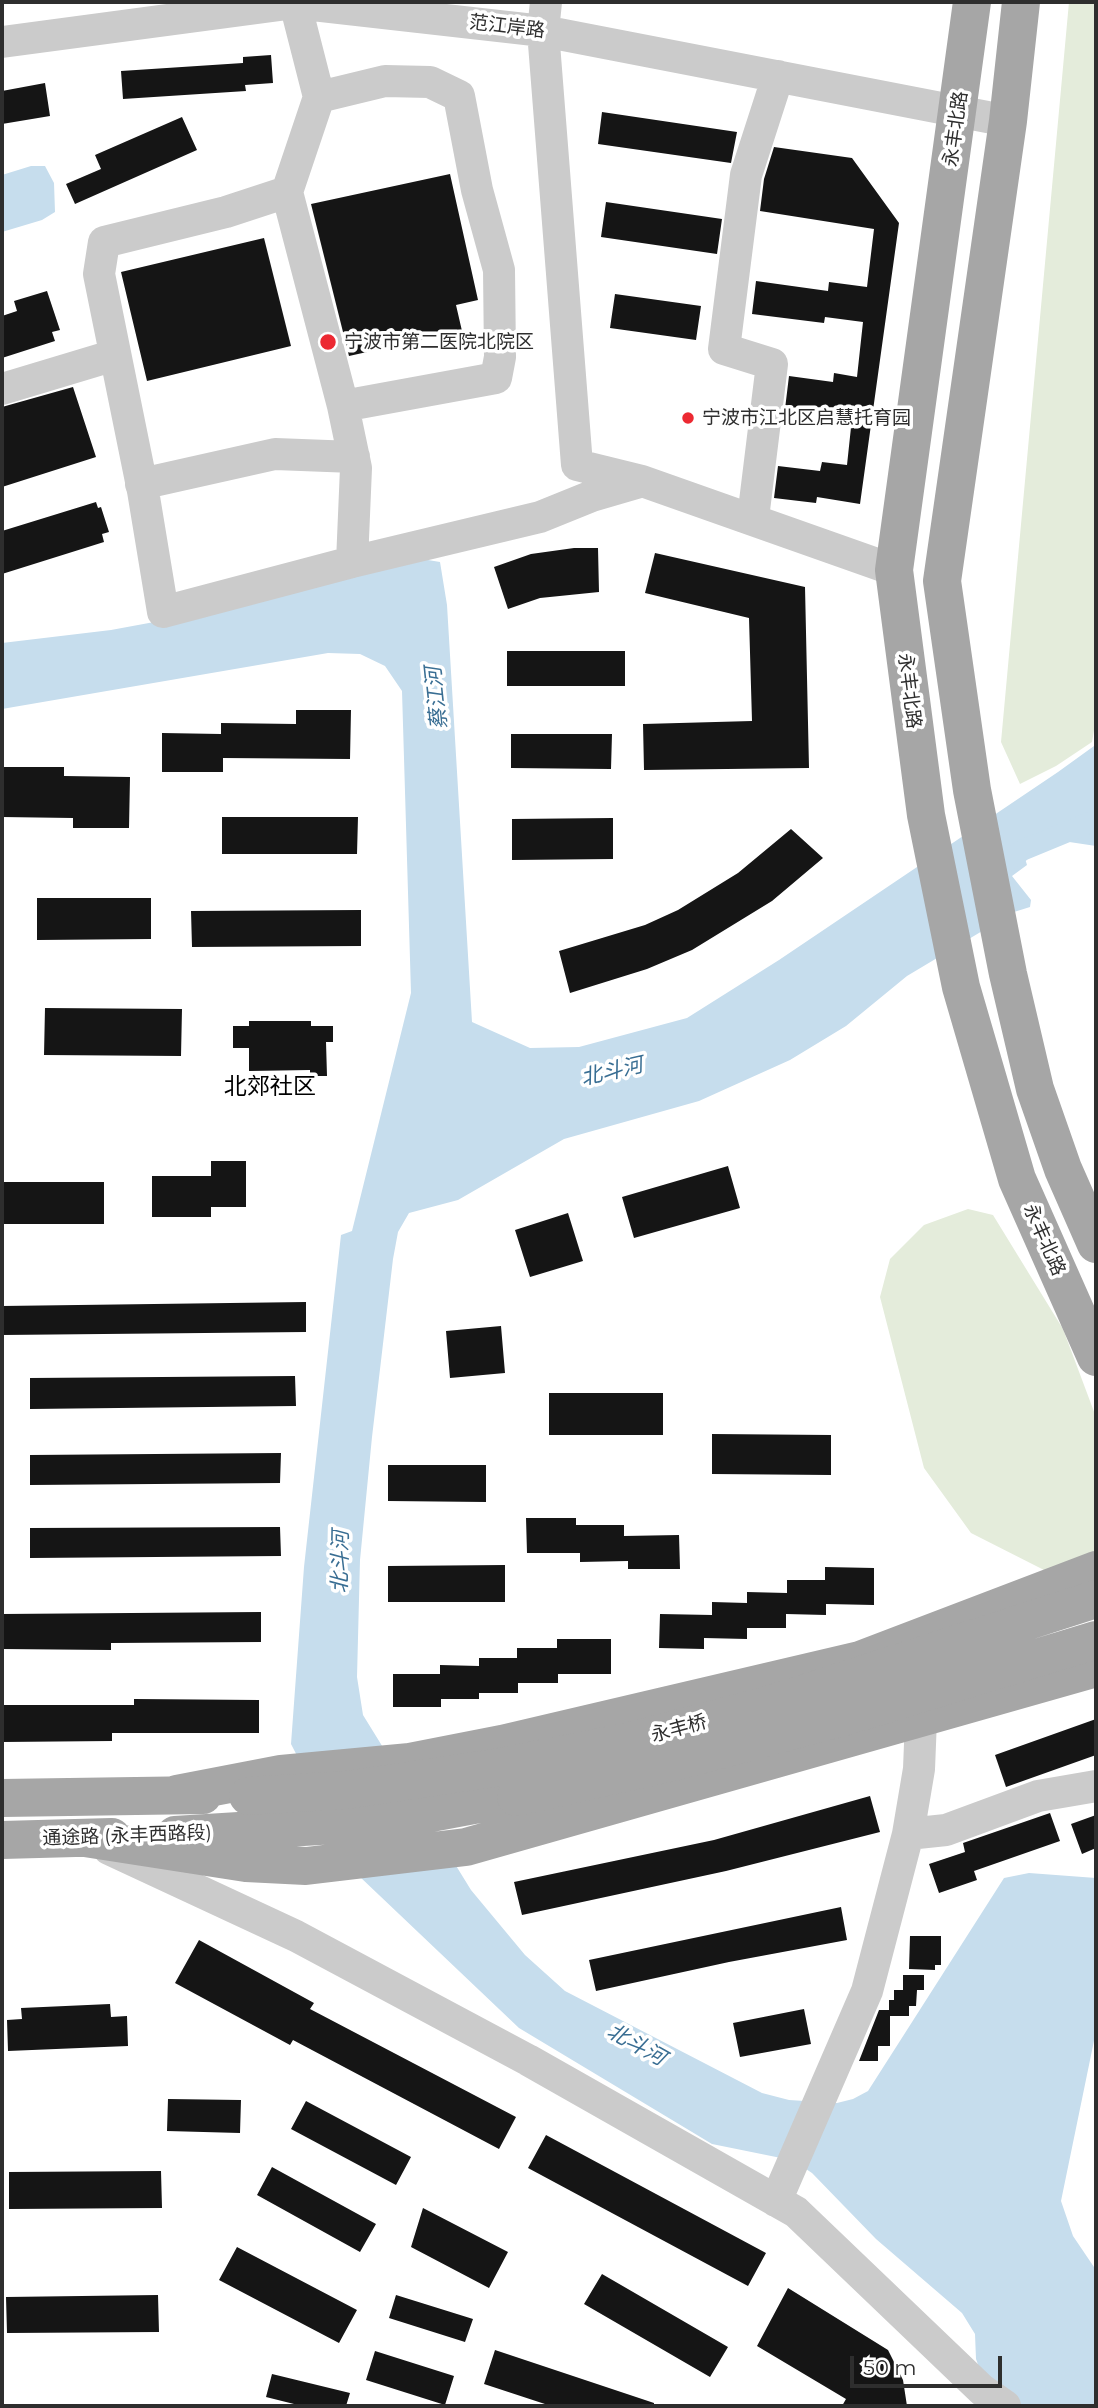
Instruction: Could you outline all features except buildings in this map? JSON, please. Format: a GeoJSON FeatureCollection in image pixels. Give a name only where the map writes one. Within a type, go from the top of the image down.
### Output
{"type":"FeatureCollection","features":[{"type":"Feature","properties":{"kind":"main road","name":"永丰北路"},"geometry":{"type":"LineString","coordinates":[[972,2],[894,570],[926,815],[961,987],[1017,1179],[1096,1357]]}},
{"type":"Feature","properties":{"kind":"main road"},"geometry":{"type":"LineString","coordinates":[[1021,2],[1008,121],[942,581],[972,790],[1008,974],[1035,1089],[1063,1170],[1096,1244]]}},
{"type":"Feature","properties":{"kind":"main road"},"geometry":{"type":"LineString","coordinates":[[177,1794],[281,1774],[411,1762],[502,1744],[860,1660],[1096,1570]]}},
{"type":"Feature","properties":{"kind":"main road","name":"永丰桥"},"geometry":{"type":"LineString","coordinates":[[249,1814],[346,1790],[495,1768],[627,1742],[765,1706],[1096,1599]]}},
{"type":"Feature","properties":{"kind":"main road","name":"永丰桥"},"geometry":{"type":"LineString","coordinates":[[249,1814],[383,1822],[516,1797],[664,1764],[840,1718],[1096,1640]]}},
{"type":"Feature","properties":{"kind":"main road"},"geometry":{"type":"LineString","coordinates":[[86,1838],[246,1863],[306,1866],[467,1847],[1096,1668]]}},
{"type":"Feature","properties":{"kind":"main road","name":"通途路 (永丰西路段)"},"geometry":{"type":"LineString","coordinates":[[2,1798],[177,1794],[249,1814]]}},
{"type":"Feature","properties":{"kind":"main road","name":"通途路 (永丰西路段)"},"geometry":{"type":"LineString","coordinates":[[2,1840],[86,1838],[249,1814]]}},
{"type":"Feature","properties":{"kind":"street","name":"范江岸路"},"geometry":{"type":"LineString","coordinates":[[2,42],[295,2],[545,17],[778,76],[1008,121]]}},
{"type":"Feature","properties":{"kind":"street"},"geometry":{"type":"LineString","coordinates":[[295,2],[319,97],[287,192],[354,457],[352,562]]}},
{"type":"Feature","properties":{"kind":"street"},"geometry":{"type":"LineString","coordinates":[[545,17],[577,465],[642,481],[894,570]]}},
{"type":"Feature","properties":{"kind":"street"},"geometry":{"type":"LineString","coordinates":[[753,518],[772,364],[724,349],[746,175],[778,76]]}},
{"type":"Feature","properties":{"kind":"street"},"geometry":{"type":"LineString","coordinates":[[319,97],[385,81],[430,82],[459,96],[477,190],[499,270],[500,357],[496,377],[343,406]]}},
{"type":"Feature","properties":{"kind":"street"},"geometry":{"type":"LineString","coordinates":[[287,192],[226,212],[104,242],[99,274],[141,484],[163,612],[352,562],[540,517],[592,496],[642,481]]}},
{"type":"Feature","properties":{"kind":"street"},"geometry":{"type":"LineString","coordinates":[[2,389],[115,355]]}},
{"type":"Feature","properties":{"kind":"street"},"geometry":{"type":"LineString","coordinates":[[141,484],[275,454],[354,457]]}},
{"type":"Feature","properties":{"kind":"street"},"geometry":{"type":"LineString","coordinates":[[776,2201],[867,1991],[908,1834],[919,1769],[921,1719]]}},
{"type":"Feature","properties":{"kind":"street"},"geometry":{"type":"LineString","coordinates":[[908,1834],[946,1829],[1038,1796],[1096,1786]]}},
{"type":"Feature","properties":{"kind":"street"},"geometry":{"type":"LineString","coordinates":[[86,1838],[296,1936],[528,2060],[796,2212],[987,2401]]}},
{"type":"Feature","properties":{"kind":"green space"},"geometry":{"type":"Polygon","coordinates":[[[1069,2],[1096,2],[1096,719],[1092,742],[1056,766],[1020,784],[1001,742],[1069,2]]]}},
{"type":"Feature","properties":{"kind":"green space"},"geometry":{"type":"Polygon","coordinates":[[[968,1209],[993,1215],[1063,1329],[1096,1417],[1096,1556],[1044,1570],[971,1533],[924,1468],[880,1297],[890,1259],[924,1225],[968,1209]]]}},
{"type":"Feature","properties":{"kind":"water"},"geometry":{"type":"Polygon","coordinates":[[[31,166],[45,166],[54,183],[55,212],[42,220],[2,232],[2,175],[31,166]]]}},
{"type":"Feature","properties":{"kind":"water","name":"蔡江河"},"geometry":{"type":"Polygon","coordinates":[[[422,559],[440,562],[447,605],[472,1022],[530,1048],[579,1047],[687,1018],[779,960],[1058,772],[1094,746],[1096,735],[1096,846],[1036,837],[1020,842],[1027,865],[1012,876],[1031,900],[1030,907],[1014,912],[907,976],[846,1026],[790,1060],[699,1101],[564,1139],[458,1200],[409,1213],[398,1232],[393,1259],[372,1437],[360,1560],[357,1677],[363,1715],[471,1890],[525,1955],[565,1991],[762,2093],[789,2100],[837,2103],[868,2091],[1004,1878],[1029,1873],[1096,1878],[1096,2031],[1061,2201],[1073,2236],[1096,2270],[1096,2406],[993,2406],[976,2359],[975,2334],[962,2313],[876,2239],[812,2173],[797,2163],[781,2158],[712,2144],[519,2028],[359,1876],[291,1744],[304,1567],[341,1235],[352,1231],[411,993],[402,691],[385,666],[360,654],[328,653],[2,709],[2,643],[111,630],[257,603],[422,559]]]}},
{"type":"Feature","properties":{"kind":"waterway","name":"北斗河"},"geometry":{"type":"LineString","coordinates":[[999,866],[1023,850],[1096,820]]}},
{"type":"Feature","properties":{"kind":"place","name":"宁波市第二医院北院区"},"geometry":{"type":"Point","coordinates":[328,342]}},
{"type":"Feature","properties":{"kind":"place","name":"宁波市江北区启慧托育园"},"geometry":{"type":"Point","coordinates":[688,418]}},
{"type":"Feature","properties":{"kind":"district","name":"北郊社区"},"geometry":{"type":"Point","coordinates":[270,1087]}}]}
